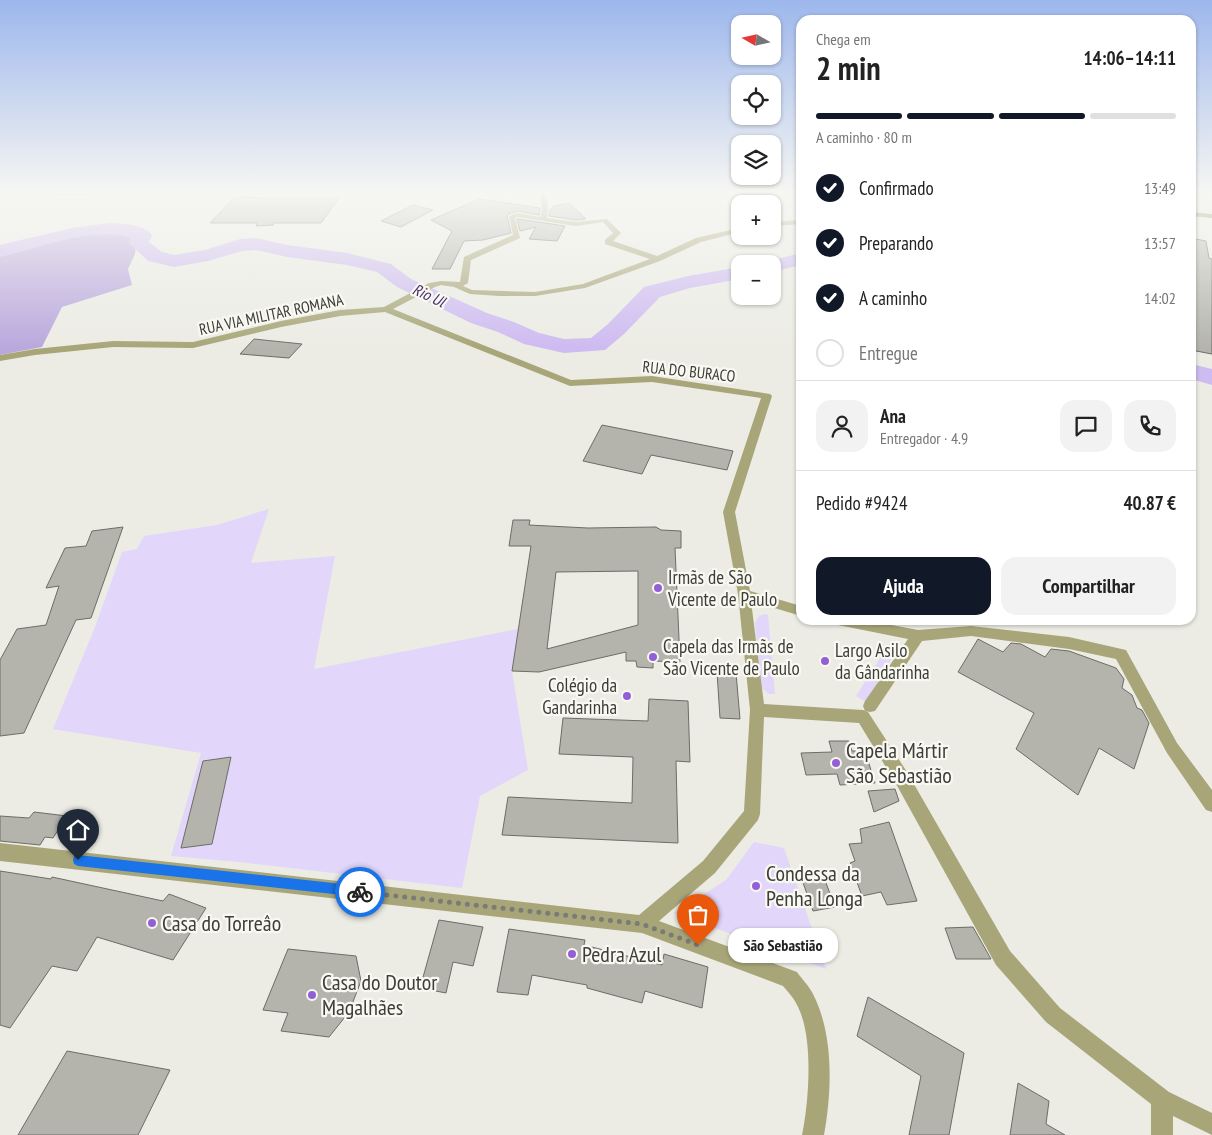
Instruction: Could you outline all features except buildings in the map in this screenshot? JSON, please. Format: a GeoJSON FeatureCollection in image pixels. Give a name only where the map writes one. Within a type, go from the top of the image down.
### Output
{"type":"FeatureCollection","features":[{"type":"Feature","properties":{"kind":"street"},"geometry":{"type":"LineString","coordinates":[[456,286],[464,284],[467,259],[502,243]]}},
{"type":"Feature","properties":{"kind":"street"},"geometry":{"type":"LineString","coordinates":[[611,243],[657,259]]}},
{"type":"Feature","properties":{"kind":"street","name":"RUA VIA MILITAR ROMANA"},"geometry":{"type":"LineString","coordinates":[[0,358],[35,352],[113,344],[194,345],[281,324],[340,313],[386,309],[398,301],[432,285],[441,283],[456,286],[470,292],[535,294],[585,286],[657,259],[692,243]]}},
{"type":"Feature","properties":{"kind":"street","name":"RUA DO BURACO"},"geometry":{"type":"LineString","coordinates":[[386,309],[570,382],[652,380],[767,396],[729,512],[744,594]]}},
{"type":"Feature","properties":{"kind":"street"},"geometry":{"type":"LineString","coordinates":[[642,924],[709,867],[752,814],[757,710],[744,594],[796,610]]}},
{"type":"Feature","properties":{"kind":"street"},"geometry":{"type":"LineString","coordinates":[[863,625],[918,636],[971,631],[1070,643],[1121,654],[1172,748],[1212,804]]}},
{"type":"Feature","properties":{"kind":"street"},"geometry":{"type":"LineString","coordinates":[[867,712],[918,636]]}},
{"type":"Feature","properties":{"kind":"street"},"geometry":{"type":"LineString","coordinates":[[757,710],[867,712]]}},
{"type":"Feature","properties":{"kind":"street"},"geometry":{"type":"LineString","coordinates":[[867,712],[1003,958],[1052,1015],[1162,1099],[1212,1125]]}},
{"type":"Feature","properties":{"kind":"street"},"geometry":{"type":"LineString","coordinates":[[0,852],[642,924],[790,979],[805,1001],[814,1026],[819,1076],[813,1135]]}},
{"type":"Feature","properties":{"kind":"street"},"geometry":{"type":"LineString","coordinates":[[1162,1099],[1162,1135]]}},
{"type":"Feature","properties":{"kind":"shaded area"},"geometry":{"type":"Polygon","coordinates":[[[43,243],[136,243],[135,254],[128,269],[132,285],[62,307],[42,347],[0,355],[0,252],[43,243]]]}},
{"type":"Feature","properties":{"kind":"shaded area"},"geometry":{"type":"Polygon","coordinates":[[[269,509],[251,563],[335,556],[314,669],[518,629],[512,671],[528,770],[480,796],[462,888],[171,856],[201,753],[53,729],[95,627],[122,552],[137,549],[144,536],[217,525],[269,509]]]}},
{"type":"Feature","properties":{"kind":"shaded area"},"geometry":{"type":"Polygon","coordinates":[[[768,615],[775,694],[769,694],[761,687],[755,623],[759,616],[768,615]]]}},
{"type":"Feature","properties":{"kind":"shaded area"},"geometry":{"type":"Polygon","coordinates":[[[891,641],[901,643],[866,702],[856,696],[891,641]]]}},
{"type":"Feature","properties":{"kind":"shaded area"},"geometry":{"type":"Polygon","coordinates":[[[754,842],[784,848],[826,969],[674,913],[726,880],[754,842]]]}},
{"type":"Feature","properties":{"kind":"waterway","name":"Rio Ul"},"geometry":{"type":"LineString","coordinates":[[0,251],[36,243]]}},
{"type":"Feature","properties":{"kind":"waterway","name":"Rio Ul"},"geometry":{"type":"LineString","coordinates":[[139,243],[155,257],[174,261],[208,255],[240,245],[256,244],[287,251],[347,259],[384,268],[404,283],[479,318],[506,327],[532,339],[564,346],[597,345],[616,329],[652,292],[688,282],[731,275]]}},
{"type":"Feature","properties":{"kind":"waterway","name":"Rio Ul"},"geometry":{"type":"LineString","coordinates":[[781,264],[796,260]]}},
{"type":"Feature","properties":{"kind":"waterway","name":"Rio Ul"},"geometry":{"type":"LineString","coordinates":[[1196,372],[1212,377]]}},
{"type":"Feature","properties":{"kind":"way so far"},"geometry":{"type":"LineString","coordinates":[[360,892],[642,924],[698,945]]}},
{"type":"Feature","properties":{"kind":"place","name":"Irmãs de São Vicente de Paulo"},"geometry":{"type":"Point","coordinates":[658,588]}},
{"type":"Feature","properties":{"kind":"place","name":"Capela das Irmãs de São Vicente de Paulo"},"geometry":{"type":"Point","coordinates":[653,657]}},
{"type":"Feature","properties":{"kind":"place","name":"Largo Asilo da Gândarinha"},"geometry":{"type":"Point","coordinates":[825,661]}},
{"type":"Feature","properties":{"kind":"place","name":"Colégio da Gandarinha"},"geometry":{"type":"Point","coordinates":[627,696]}},
{"type":"Feature","properties":{"kind":"place","name":"Capela Mártir São Sebastião"},"geometry":{"type":"Point","coordinates":[836,763]}},
{"type":"Feature","properties":{"kind":"place","name":"Condessa da Penha Longa"},"geometry":{"type":"Point","coordinates":[756,886]}},
{"type":"Feature","properties":{"kind":"place","name":"Casa do Torreâo"},"geometry":{"type":"Point","coordinates":[152,923]}},
{"type":"Feature","properties":{"kind":"place","name":"São Sebastião"},"geometry":{"type":"Point","coordinates":[698,945]}},
{"type":"Feature","properties":{"kind":"place","name":"Pedra Azul"},"geometry":{"type":"Point","coordinates":[572,954]}},
{"type":"Feature","properties":{"kind":"place","name":"Casa do Doutor Magalhães"},"geometry":{"type":"Point","coordinates":[312,995]}},
{"type":"Feature","properties":{"kind":"route"},"geometry":{"type":"LineString","coordinates":[[78,860],[360,892]]}}]}
